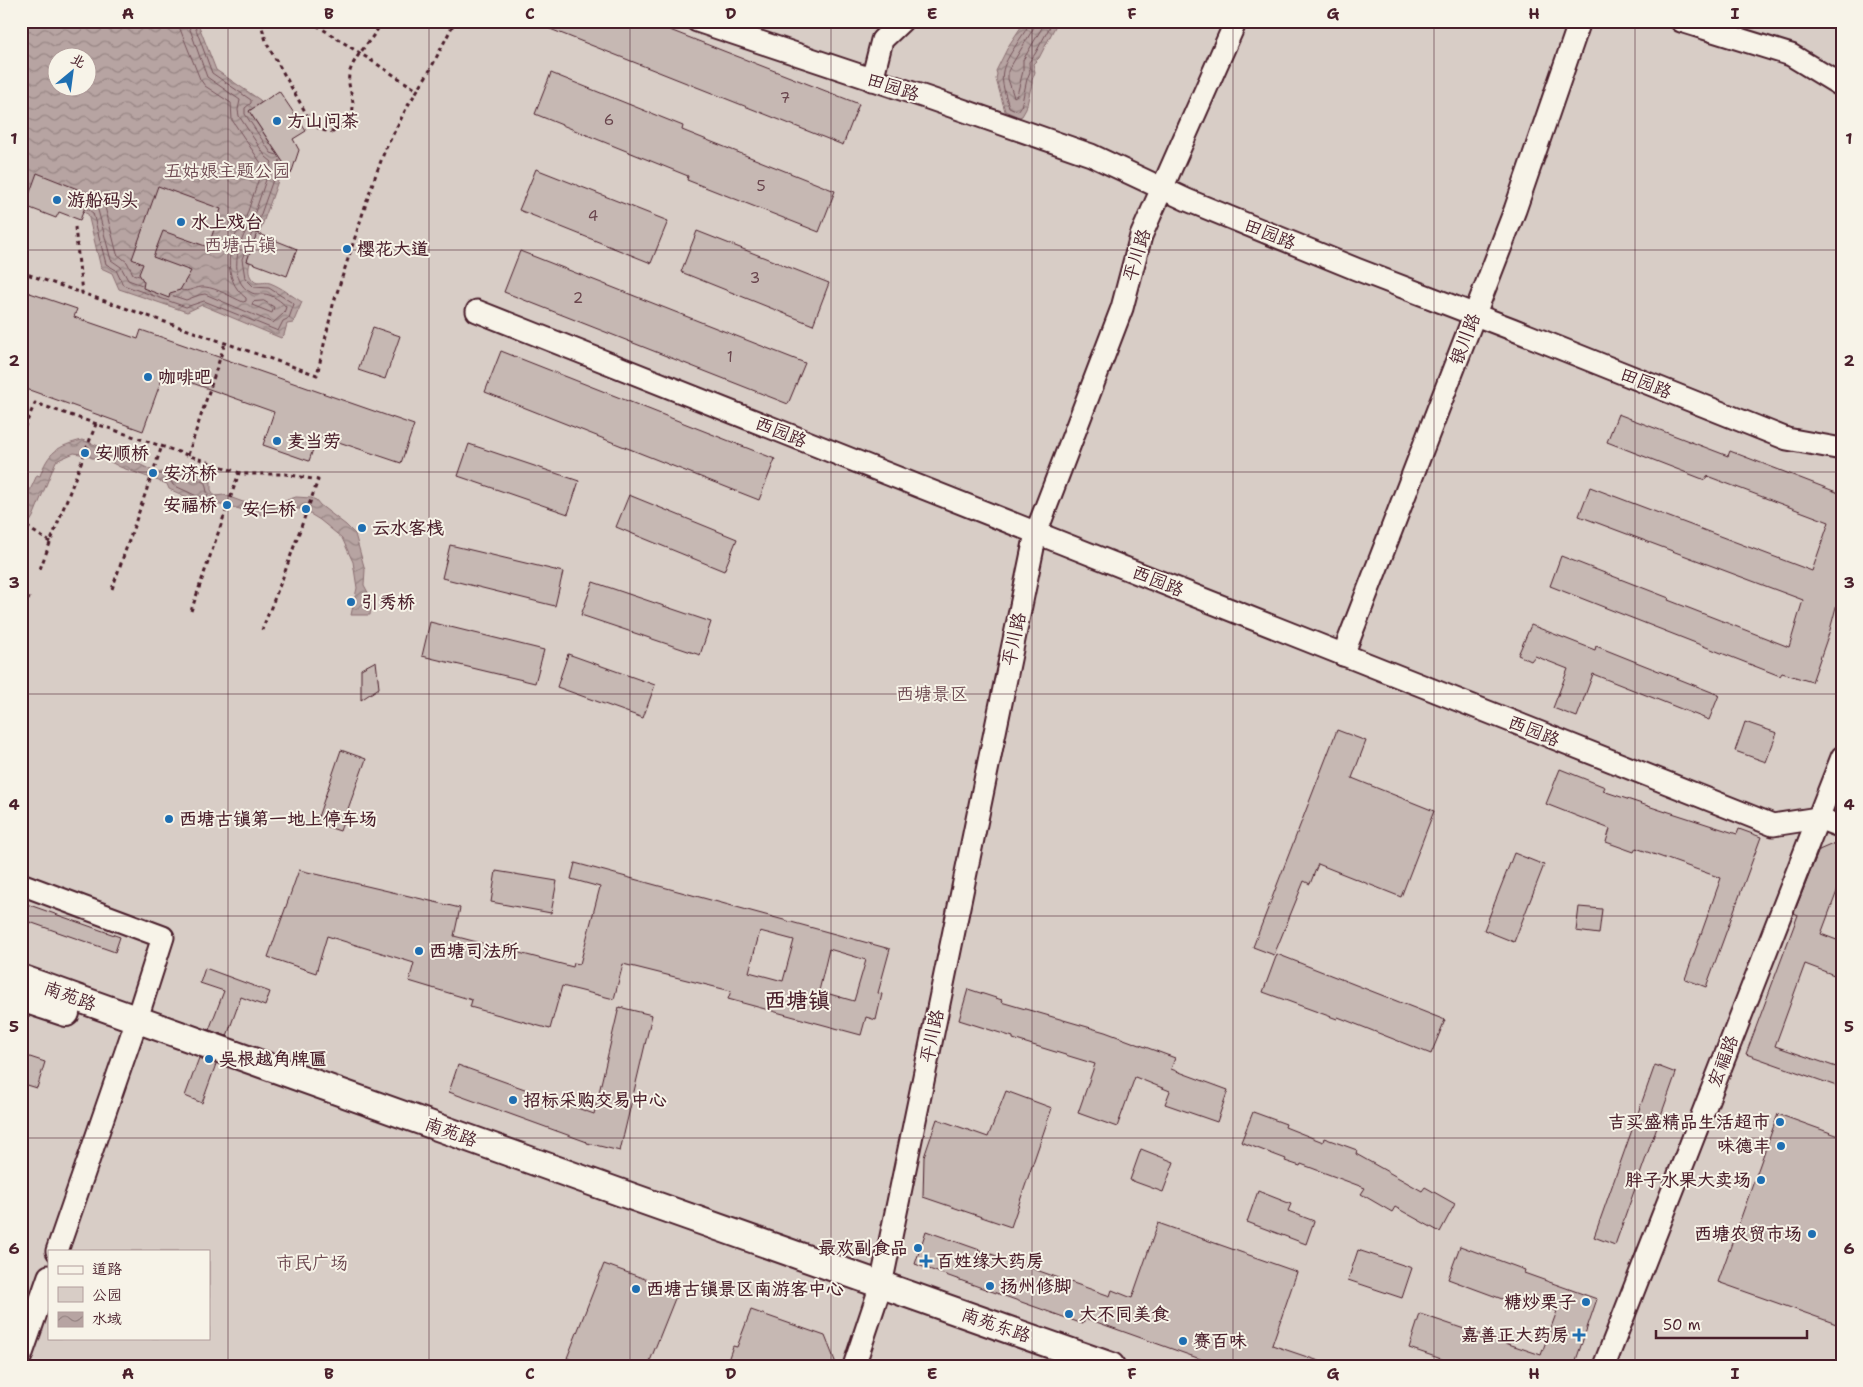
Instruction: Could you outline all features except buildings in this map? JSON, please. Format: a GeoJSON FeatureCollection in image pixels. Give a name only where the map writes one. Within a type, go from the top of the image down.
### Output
{"type":"FeatureCollection","features":[{"type":"Feature","properties":{"kind":"main road","name":"南苑路"},"geometry":{"type":"LineString","coordinates":[[21,978],[134,1027],[879,1293]]}},
{"type":"Feature","properties":{"kind":"main road","name":"南苑路"},"geometry":{"type":"LineString","coordinates":[[21,998],[134,1027]]}},
{"type":"Feature","properties":{"kind":"main road","name":"南苑东路"},"geometry":{"type":"LineString","coordinates":[[879,1293],[1056,1366]]}},
{"type":"Feature","properties":{"kind":"main road","name":"南苑东路"},"geometry":{"type":"LineString","coordinates":[[879,1293],[1111,1366]]}},
{"type":"Feature","properties":{"kind":"street","name":"田园路"},"geometry":{"type":"LineString","coordinates":[[696,21],[1091,155],[1163,187],[1187,200],[1356,269],[1787,439],[1842,449]]}},
{"type":"Feature","properties":{"kind":"street"},"geometry":{"type":"LineString","coordinates":[[872,80],[882,40],[902,21]]}},
{"type":"Feature","properties":{"kind":"street","name":"平川路"},"geometry":{"type":"LineString","coordinates":[[854,1366],[879,1293],[1036,533],[1122,308],[1141,236],[1236,21]]}},
{"type":"Feature","properties":{"kind":"street","name":"银川路"},"geometry":{"type":"LineString","coordinates":[[1343,654],[1515,210],[1580,21]]}},
{"type":"Feature","properties":{"kind":"street"},"geometry":{"type":"LineString","coordinates":[[1681,21],[1791,55],[1842,86]]}},
{"type":"Feature","properties":{"kind":"street","name":"西园路"},"geometry":{"type":"LineString","coordinates":[[477,311],[1773,825],[1818,818],[1842,827]]}},
{"type":"Feature","properties":{"kind":"street","name":"宏福路"},"geometry":{"type":"LineString","coordinates":[[1604,1366],[1842,757]]}},
{"type":"Feature","properties":{"kind":"street"},"geometry":{"type":"LineString","coordinates":[[21,884],[163,937],[58,1250]]}},
{"type":"Feature","properties":{"kind":"street"},"geometry":{"type":"LineString","coordinates":[[21,1356],[48,1279]]}},
{"type":"Feature","properties":{"kind":"path"},"geometry":{"type":"LineString","coordinates":[[260,21],[267,44],[310,122],[321,130],[333,132],[348,120],[353,111],[354,102],[349,81],[350,71],[378,31],[382,21]]}},
{"type":"Feature","properties":{"kind":"path"},"geometry":{"type":"LineString","coordinates":[[310,21],[417,90]]}},
{"type":"Feature","properties":{"kind":"path"},"geometry":{"type":"LineString","coordinates":[[21,272],[317,375],[334,305],[385,150],[455,21]]}},
{"type":"Feature","properties":{"kind":"path"},"geometry":{"type":"LineString","coordinates":[[75,227],[82,293]]}},
{"type":"Feature","properties":{"kind":"path"},"geometry":{"type":"LineString","coordinates":[[188,455],[225,343]]}},
{"type":"Feature","properties":{"kind":"path"},"geometry":{"type":"LineString","coordinates":[[21,435],[35,403],[240,473],[284,474],[318,480],[262,630]]}},
{"type":"Feature","properties":{"kind":"path"},"geometry":{"type":"LineString","coordinates":[[40,569],[96,424]]}},
{"type":"Feature","properties":{"kind":"path"},"geometry":{"type":"LineString","coordinates":[[112,589],[162,446]]}},
{"type":"Feature","properties":{"kind":"path"},"geometry":{"type":"LineString","coordinates":[[192,611],[240,473]]}},
{"type":"Feature","properties":{"kind":"path"},"geometry":{"type":"LineString","coordinates":[[21,521],[50,542]]}},
{"type":"Feature","properties":{"kind":"path"},"geometry":{"type":"LineString","coordinates":[[21,596],[30,598]]}},
{"type":"Feature","properties":{"kind":"green space","name":"西塘景区"},"geometry":{"type":"Polygon","coordinates":[[[21,21],[1842,21],[1842,1366],[21,1366],[21,21]]]}},
{"type":"Feature","properties":{"kind":"water"},"geometry":{"type":"Polygon","coordinates":[[[21,21],[197,21],[216,70],[260,100],[261,103],[249,111],[275,151],[288,153],[259,234],[257,234],[247,261],[250,263],[250,275],[256,282],[274,285],[302,302],[293,323],[287,324],[284,335],[281,338],[202,305],[187,312],[119,289],[112,273],[101,268],[88,214],[28,190],[21,205],[21,21]]]}},
{"type":"Feature","properties":{"kind":"water"},"geometry":{"type":"Polygon","coordinates":[[[1025,21],[1058,21],[1039,58],[1033,64],[1035,72],[1026,109],[1022,116],[1019,117],[1005,111],[996,79],[996,71],[1009,45],[1025,21]]]}},
{"type":"Feature","properties":{"kind":"water"},"geometry":{"type":"Polygon","coordinates":[[[82,440],[123,455],[157,473],[179,469],[190,470],[202,475],[211,481],[211,490],[215,496],[224,495],[243,502],[261,504],[275,504],[296,497],[316,500],[355,534],[365,570],[364,585],[372,600],[370,615],[351,615],[357,588],[353,562],[342,538],[320,520],[302,509],[291,509],[263,515],[228,506],[198,502],[169,489],[167,484],[120,467],[103,458],[92,458],[74,453],[56,461],[33,517],[21,532],[21,510],[37,475],[40,476],[50,456],[55,451],[82,440]]]}},
{"type":"Feature","properties":{"kind":"place","name":"方山问茶"},"geometry":{"type":"Point","coordinates":[277,121]}},
{"type":"Feature","properties":{"kind":"place","name":"游船码头"},"geometry":{"type":"Point","coordinates":[57,200]}},
{"type":"Feature","properties":{"kind":"place","name":"水上戏台"},"geometry":{"type":"Point","coordinates":[181,222]}},
{"type":"Feature","properties":{"kind":"place","name":"樱花大道"},"geometry":{"type":"Point","coordinates":[347,249]}},
{"type":"Feature","properties":{"kind":"place","name":"咖啡吧"},"geometry":{"type":"Point","coordinates":[148,377]}},
{"type":"Feature","properties":{"kind":"place","name":"麦当劳"},"geometry":{"type":"Point","coordinates":[277,441]}},
{"type":"Feature","properties":{"kind":"place","name":"安顺桥"},"geometry":{"type":"Point","coordinates":[85,453]}},
{"type":"Feature","properties":{"kind":"place","name":"安济桥"},"geometry":{"type":"Point","coordinates":[153,473]}},
{"type":"Feature","properties":{"kind":"place","name":"安福桥"},"geometry":{"type":"Point","coordinates":[227,505]}},
{"type":"Feature","properties":{"kind":"place","name":"安仁桥"},"geometry":{"type":"Point","coordinates":[306,509]}},
{"type":"Feature","properties":{"kind":"place","name":"云水客栈"},"geometry":{"type":"Point","coordinates":[362,528]}},
{"type":"Feature","properties":{"kind":"place","name":"引秀桥"},"geometry":{"type":"Point","coordinates":[351,602]}},
{"type":"Feature","properties":{"kind":"place","name":"西塘古镇第一地上停车场"},"geometry":{"type":"Point","coordinates":[169,819]}},
{"type":"Feature","properties":{"kind":"place","name":"西塘司法所"},"geometry":{"type":"Point","coordinates":[419,951]}},
{"type":"Feature","properties":{"kind":"place","name":"吴根越角牌匾"},"geometry":{"type":"Point","coordinates":[209,1059]}},
{"type":"Feature","properties":{"kind":"place","name":"招标采购交易中心"},"geometry":{"type":"Point","coordinates":[513,1100]}},
{"type":"Feature","properties":{"kind":"place","name":"吉买盛精品生活超市"},"geometry":{"type":"Point","coordinates":[1780,1122]}},
{"type":"Feature","properties":{"kind":"place","name":"味德丰"},"geometry":{"type":"Point","coordinates":[1781,1146]}},
{"type":"Feature","properties":{"kind":"place","name":"胖子水果大卖场"},"geometry":{"type":"Point","coordinates":[1761,1180]}},
{"type":"Feature","properties":{"kind":"place","name":"西塘农贸市场"},"geometry":{"type":"Point","coordinates":[1812,1234]}},
{"type":"Feature","properties":{"kind":"place","name":"最欢副食品"},"geometry":{"type":"Point","coordinates":[918,1248]}},
{"type":"Feature","properties":{"kind":"place","name":"百姓缘大药房"},"geometry":{"type":"Point","coordinates":[926,1261]}},
{"type":"Feature","properties":{"kind":"place","name":"扬州修脚"},"geometry":{"type":"Point","coordinates":[990,1286]}},
{"type":"Feature","properties":{"kind":"place","name":"西塘古镇景区南游客中心"},"geometry":{"type":"Point","coordinates":[636,1289]}},
{"type":"Feature","properties":{"kind":"place","name":"糖炒栗子"},"geometry":{"type":"Point","coordinates":[1586,1302]}},
{"type":"Feature","properties":{"kind":"place","name":"大不同美食"},"geometry":{"type":"Point","coordinates":[1069,1314]}},
{"type":"Feature","properties":{"kind":"place","name":"嘉善正大药房"},"geometry":{"type":"Point","coordinates":[1579,1335]}},
{"type":"Feature","properties":{"kind":"place","name":"赛百味"},"geometry":{"type":"Point","coordinates":[1183,1341]}},
{"type":"Feature","properties":{"kind":"district","name":"西塘镇"},"geometry":{"type":"Point","coordinates":[797,1000]}},
{"type":"Feature","properties":{"kind":"park label","name":"五姑娘主题公园"},"geometry":{"type":"Point","coordinates":[227,171]}},
{"type":"Feature","properties":{"kind":"park label","name":"西塘古镇"},"geometry":{"type":"Point","coordinates":[240,245]}},
{"type":"Feature","properties":{"kind":"park label","name":"市民广场"},"geometry":{"type":"Point","coordinates":[312,1263]}}]}
